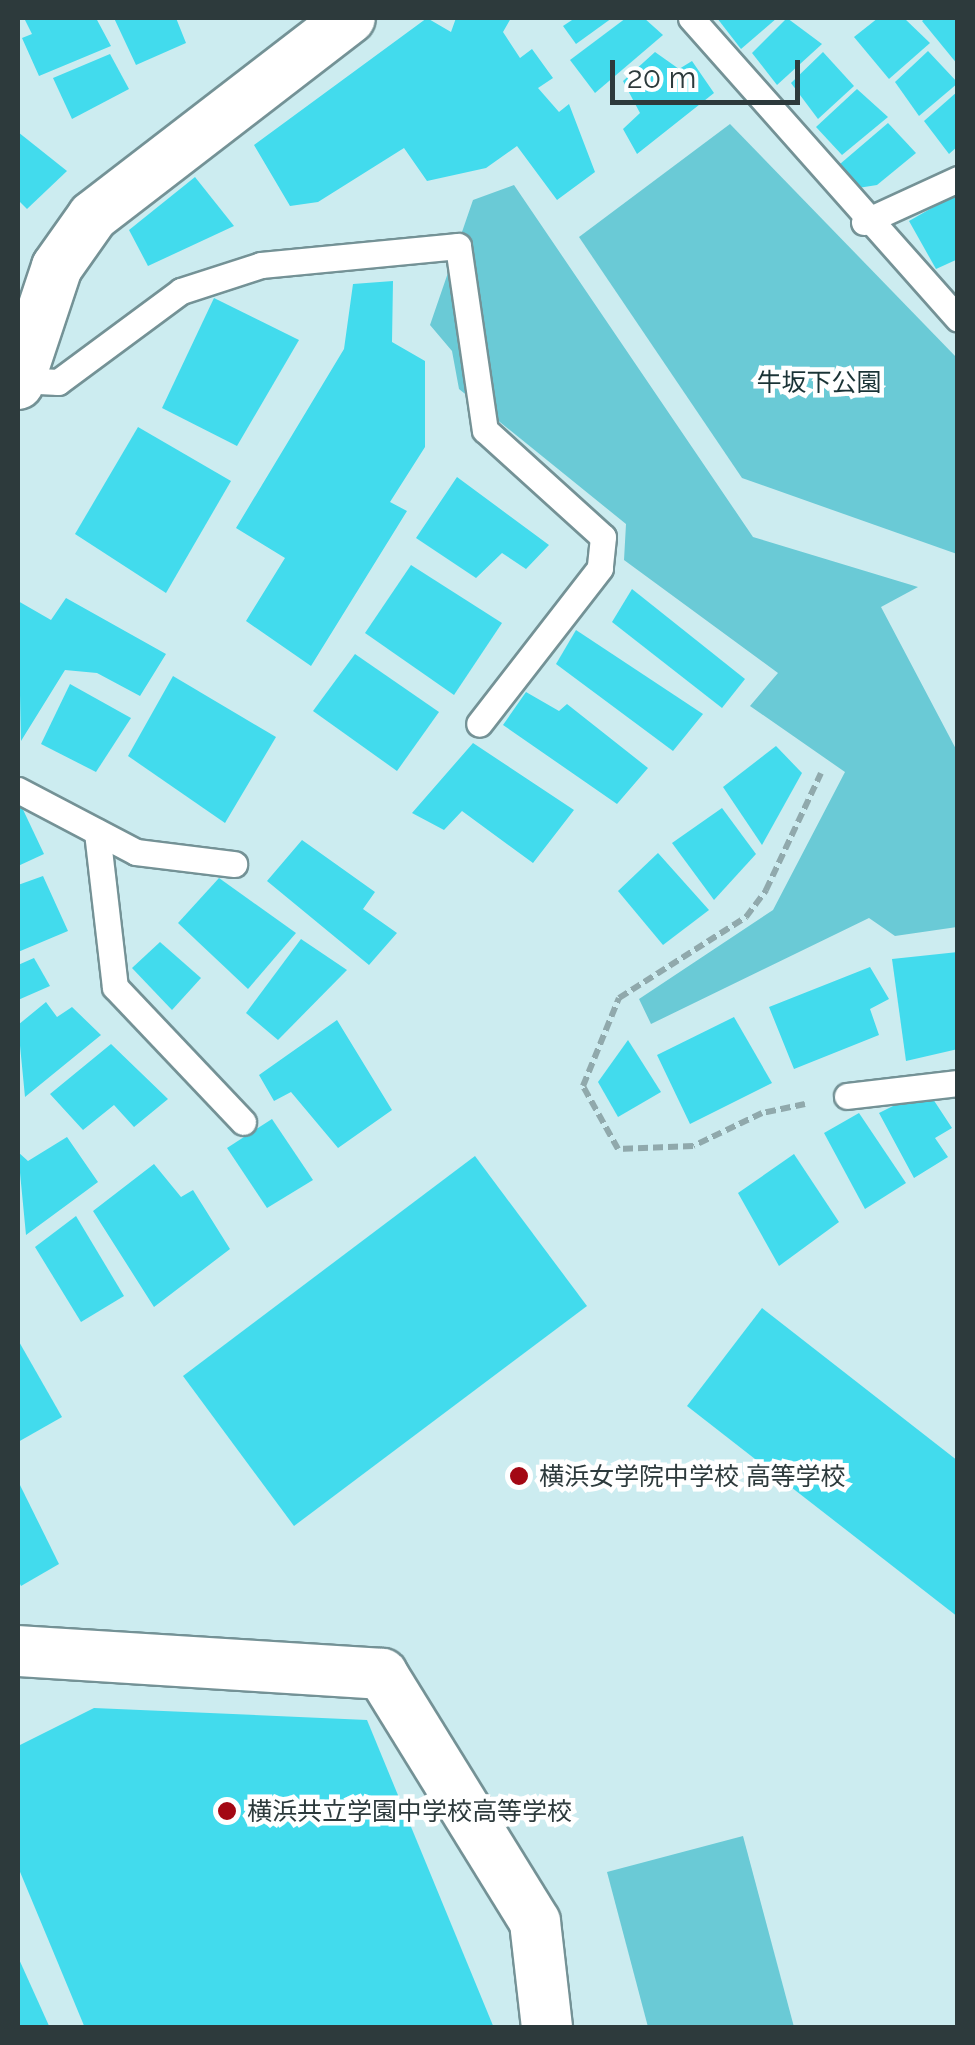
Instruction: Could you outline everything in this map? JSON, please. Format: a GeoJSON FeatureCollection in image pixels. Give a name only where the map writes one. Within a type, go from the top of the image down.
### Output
{"type":"FeatureCollection","features":[{"type":"Feature","properties":{"kind":"street"},"geometry":{"type":"LineString","coordinates":[[18,382],[57,267],[93,216],[350,18]]}},
{"type":"Feature","properties":{"kind":"street"},"geometry":{"type":"LineString","coordinates":[[18,1651],[382,1674],[535,1922],[546,2028]]}},
{"type":"Feature","properties":{"kind":"lane"},"geometry":{"type":"LineString","coordinates":[[691,18],[864,222],[958,319]]}},
{"type":"Feature","properties":{"kind":"lane"},"geometry":{"type":"LineString","coordinates":[[864,222],[958,179]]}},
{"type":"Feature","properties":{"kind":"lane"},"geometry":{"type":"LineString","coordinates":[[18,382],[58,382],[180,291],[261,265],[458,246],[485,430],[602,537],[600,568],[478,724]]}},
{"type":"Feature","properties":{"kind":"lane"},"geometry":{"type":"LineString","coordinates":[[18,790],[136,852],[234,864]]}},
{"type":"Feature","properties":{"kind":"lane"},"geometry":{"type":"LineString","coordinates":[[98,832],[115,987],[243,1122]]}},
{"type":"Feature","properties":{"kind":"lane"},"geometry":{"type":"LineString","coordinates":[[848,1096],[958,1084]]}},
{"type":"Feature","properties":{"kind":"path"},"geometry":{"type":"LineString","coordinates":[[762,1113],[693,1146],[618,1150],[583,1086],[619,998],[746,916],[766,890],[820,773]]}},
{"type":"Feature","properties":{"kind":"green space","name":"牛坂下公園"},"geometry":{"type":"Polygon","coordinates":[[[730,124],[957,358],[957,554],[742,478],[579,237],[730,124]]]}},
{"type":"Feature","properties":{"kind":"green space"},"geometry":{"type":"Polygon","coordinates":[[[514,185],[753,537],[918,587],[881,607],[957,751],[957,927],[895,936],[869,918],[651,1024],[639,999],[773,910],[845,772],[750,706],[778,673],[624,560],[626,524],[459,389],[452,351],[430,325],[473,200],[514,185]]]}},
{"type":"Feature","properties":{"kind":"green space"},"geometry":{"type":"Polygon","coordinates":[[[743,1836],[794,2027],[648,2027],[607,1872],[743,1836]]]}},
{"type":"Feature","properties":{"kind":"building"},"geometry":{"type":"Polygon","coordinates":[[[24,18],[96,18],[111,46],[39,76],[22,38],[32,34],[24,18]]]}},
{"type":"Feature","properties":{"kind":"building"},"geometry":{"type":"Polygon","coordinates":[[[114,18],[176,18],[186,43],[136,65],[114,18]]]}},
{"type":"Feature","properties":{"kind":"building"},"geometry":{"type":"Polygon","coordinates":[[[427,18],[451,32],[456,18],[511,18],[503,32],[520,58],[532,49],[553,78],[538,88],[559,112],[569,104],[595,172],[557,200],[517,146],[486,168],[427,181],[404,148],[318,202],[290,206],[254,145],[427,18]]]}},
{"type":"Feature","properties":{"kind":"building"},"geometry":{"type":"Polygon","coordinates":[[[575,18],[612,18],[576,44],[563,26],[575,18]]]}},
{"type":"Feature","properties":{"kind":"building"},"geometry":{"type":"Polygon","coordinates":[[[626,18],[644,18],[663,35],[595,93],[570,60],[626,18]]]}},
{"type":"Feature","properties":{"kind":"building"},"geometry":{"type":"Polygon","coordinates":[[[717,18],[777,18],[741,49],[717,18]]]}},
{"type":"Feature","properties":{"kind":"building"},"geometry":{"type":"Polygon","coordinates":[[[787,18],[822,44],[777,85],[752,53],[787,18]]]}},
{"type":"Feature","properties":{"kind":"building"},"geometry":{"type":"Polygon","coordinates":[[[878,18],[904,18],[930,43],[889,79],[854,37],[878,18]]]}},
{"type":"Feature","properties":{"kind":"building"},"geometry":{"type":"Polygon","coordinates":[[[958,18],[958,65],[922,21],[958,18]]]}},
{"type":"Feature","properties":{"kind":"building"},"geometry":{"type":"Polygon","coordinates":[[[928,51],[958,83],[919,116],[895,82],[928,51]]]}},
{"type":"Feature","properties":{"kind":"building"},"geometry":{"type":"Polygon","coordinates":[[[655,52],[679,69],[692,61],[714,93],[637,154],[623,129],[640,113],[623,81],[655,52]]]}},
{"type":"Feature","properties":{"kind":"building"},"geometry":{"type":"Polygon","coordinates":[[[823,52],[854,86],[818,119],[791,83],[823,52]]]}},
{"type":"Feature","properties":{"kind":"building"},"geometry":{"type":"Polygon","coordinates":[[[110,54],[129,89],[72,119],[53,78],[110,54]]]}},
{"type":"Feature","properties":{"kind":"building"},"geometry":{"type":"Polygon","coordinates":[[[857,89],[888,117],[842,155],[816,127],[857,89]]]}},
{"type":"Feature","properties":{"kind":"building"},"geometry":{"type":"Polygon","coordinates":[[[958,91],[958,146],[949,154],[924,121],[958,91]]]}},
{"type":"Feature","properties":{"kind":"building"},"geometry":{"type":"Polygon","coordinates":[[[888,123],[916,153],[877,185],[858,188],[840,164],[888,123]]]}},
{"type":"Feature","properties":{"kind":"building"},"geometry":{"type":"Polygon","coordinates":[[[18,132],[67,171],[27,209],[18,200],[18,132]]]}},
{"type":"Feature","properties":{"kind":"building"},"geometry":{"type":"Polygon","coordinates":[[[195,177],[234,226],[148,266],[129,230],[195,177]]]}},
{"type":"Feature","properties":{"kind":"building"},"geometry":{"type":"Polygon","coordinates":[[[958,193],[958,259],[936,269],[909,221],[958,193]]]}},
{"type":"Feature","properties":{"kind":"building"},"geometry":{"type":"Polygon","coordinates":[[[393,281],[392,342],[425,361],[425,447],[390,502],[407,511],[311,666],[246,621],[285,558],[236,528],[344,349],[353,284],[393,281]]]}},
{"type":"Feature","properties":{"kind":"building"},"geometry":{"type":"Polygon","coordinates":[[[214,298],[299,340],[237,446],[162,408],[214,298]]]}},
{"type":"Feature","properties":{"kind":"building"},"geometry":{"type":"Polygon","coordinates":[[[138,427],[231,481],[166,593],[75,534],[138,427]]]}},
{"type":"Feature","properties":{"kind":"building"},"geometry":{"type":"Polygon","coordinates":[[[457,477],[549,545],[526,569],[502,553],[476,578],[416,538],[457,477]]]}},
{"type":"Feature","properties":{"kind":"building"},"geometry":{"type":"Polygon","coordinates":[[[411,565],[502,623],[454,695],[365,633],[411,565]]]}},
{"type":"Feature","properties":{"kind":"building"},"geometry":{"type":"Polygon","coordinates":[[[632,589],[745,679],[722,708],[612,622],[632,589]]]}},
{"type":"Feature","properties":{"kind":"building"},"geometry":{"type":"Polygon","coordinates":[[[66,598],[166,654],[140,696],[97,673],[65,670],[21,741],[18,601],[51,620],[66,598]]]}},
{"type":"Feature","properties":{"kind":"building"},"geometry":{"type":"Polygon","coordinates":[[[576,630],[703,714],[673,751],[556,664],[576,630]]]}},
{"type":"Feature","properties":{"kind":"building"},"geometry":{"type":"Polygon","coordinates":[[[355,654],[439,712],[397,771],[313,711],[355,654]]]}},
{"type":"Feature","properties":{"kind":"building"},"geometry":{"type":"Polygon","coordinates":[[[173,676],[276,737],[225,823],[128,756],[173,676]]]}},
{"type":"Feature","properties":{"kind":"building"},"geometry":{"type":"Polygon","coordinates":[[[70,684],[131,718],[96,772],[41,744],[70,684]]]}},
{"type":"Feature","properties":{"kind":"building"},"geometry":{"type":"Polygon","coordinates":[[[526,692],[559,711],[567,704],[648,768],[617,804],[503,725],[526,692]]]}},
{"type":"Feature","properties":{"kind":"building"},"geometry":{"type":"Polygon","coordinates":[[[473,743],[574,810],[533,863],[462,811],[444,830],[412,813],[473,743]]]}},
{"type":"Feature","properties":{"kind":"building"},"geometry":{"type":"Polygon","coordinates":[[[776,746],[802,773],[762,845],[723,787],[776,746]]]}},
{"type":"Feature","properties":{"kind":"building"},"geometry":{"type":"Polygon","coordinates":[[[18,799],[44,854],[18,866],[18,799]]]}},
{"type":"Feature","properties":{"kind":"building"},"geometry":{"type":"Polygon","coordinates":[[[722,808],[756,854],[714,900],[672,843],[722,808]]]}},
{"type":"Feature","properties":{"kind":"building"},"geometry":{"type":"Polygon","coordinates":[[[302,840],[375,892],[363,909],[397,933],[369,965],[267,881],[302,840]]]}},
{"type":"Feature","properties":{"kind":"building"},"geometry":{"type":"Polygon","coordinates":[[[658,853],[709,910],[663,945],[618,891],[658,853]]]}},
{"type":"Feature","properties":{"kind":"building"},"geometry":{"type":"Polygon","coordinates":[[[43,876],[68,931],[18,952],[18,885],[43,876]]]}},
{"type":"Feature","properties":{"kind":"building"},"geometry":{"type":"Polygon","coordinates":[[[219,878],[296,933],[248,989],[178,923],[219,878]]]}},
{"type":"Feature","properties":{"kind":"building"},"geometry":{"type":"Polygon","coordinates":[[[301,939],[347,970],[278,1040],[246,1013],[301,939]]]}},
{"type":"Feature","properties":{"kind":"building"},"geometry":{"type":"Polygon","coordinates":[[[160,942],[201,978],[172,1010],[132,968],[160,942]]]}},
{"type":"Feature","properties":{"kind":"building"},"geometry":{"type":"Polygon","coordinates":[[[958,952],[958,1049],[906,1061],[892,959],[958,952]]]}},
{"type":"Feature","properties":{"kind":"building"},"geometry":{"type":"Polygon","coordinates":[[[34,958],[50,986],[18,1000],[18,965],[34,958]]]}},
{"type":"Feature","properties":{"kind":"building"},"geometry":{"type":"Polygon","coordinates":[[[870,967],[889,999],[870,1009],[879,1035],[794,1069],[769,1007],[870,967]]]}},
{"type":"Feature","properties":{"kind":"building"},"geometry":{"type":"Polygon","coordinates":[[[46,1002],[57,1017],[72,1007],[101,1035],[25,1097],[18,1025],[46,1002]]]}},
{"type":"Feature","properties":{"kind":"building"},"geometry":{"type":"Polygon","coordinates":[[[734,1017],[772,1083],[690,1124],[657,1055],[734,1017]]]}},
{"type":"Feature","properties":{"kind":"building"},"geometry":{"type":"Polygon","coordinates":[[[337,1020],[392,1110],[338,1148],[291,1092],[274,1101],[259,1075],[337,1020]]]}},
{"type":"Feature","properties":{"kind":"building"},"geometry":{"type":"Polygon","coordinates":[[[628,1040],[661,1092],[618,1117],[598,1082],[628,1040]]]}},
{"type":"Feature","properties":{"kind":"building"},"geometry":{"type":"Polygon","coordinates":[[[111,1044],[168,1099],[134,1127],[114,1105],[83,1130],[50,1094],[111,1044]]]}},
{"type":"Feature","properties":{"kind":"building"},"geometry":{"type":"Polygon","coordinates":[[[911,1097],[933,1099],[952,1128],[935,1138],[948,1157],[914,1178],[879,1113],[911,1097]]]}},
{"type":"Feature","properties":{"kind":"building"},"geometry":{"type":"Polygon","coordinates":[[[859,1113],[906,1183],[865,1209],[824,1133],[859,1113]]]}},
{"type":"Feature","properties":{"kind":"building"},"geometry":{"type":"Polygon","coordinates":[[[272,1119],[313,1180],[267,1208],[227,1148],[272,1119]]]}},
{"type":"Feature","properties":{"kind":"building"},"geometry":{"type":"Polygon","coordinates":[[[67,1137],[98,1182],[26,1235],[18,1152],[28,1161],[67,1137]]]}},
{"type":"Feature","properties":{"kind":"building"},"geometry":{"type":"Polygon","coordinates":[[[794,1154],[839,1222],[779,1266],[738,1193],[794,1154]]]}},
{"type":"Feature","properties":{"kind":"building"},"geometry":{"type":"Polygon","coordinates":[[[475,1156],[587,1306],[294,1526],[183,1376],[475,1156]]]}},
{"type":"Feature","properties":{"kind":"building"},"geometry":{"type":"Polygon","coordinates":[[[154,1164],[181,1197],[193,1190],[230,1249],[154,1307],[93,1211],[154,1164]]]}},
{"type":"Feature","properties":{"kind":"building"},"geometry":{"type":"Polygon","coordinates":[[[76,1216],[124,1296],[81,1322],[35,1247],[76,1216]]]}},
{"type":"Feature","properties":{"kind":"building"},"geometry":{"type":"Polygon","coordinates":[[[762,1308],[958,1461],[958,1617],[687,1406],[762,1308]]]}},
{"type":"Feature","properties":{"kind":"building"},"geometry":{"type":"Polygon","coordinates":[[[18,1340],[62,1417],[18,1442],[18,1340]]]}},
{"type":"Feature","properties":{"kind":"building"},"geometry":{"type":"Polygon","coordinates":[[[18,1481],[59,1564],[21,1586],[18,1580],[18,1481]]]}},
{"type":"Feature","properties":{"kind":"building","name":"横浜共立学園中学校高等学校"},"geometry":{"type":"Polygon","coordinates":[[[94,1708],[367,1720],[494,2028],[85,2028],[18,1867],[18,1746],[94,1708]]]}},
{"type":"Feature","properties":{"kind":"building"},"geometry":{"type":"Polygon","coordinates":[[[18,1957],[50,2028],[18,2028],[18,1957]]]}},
{"type":"Feature","properties":{"kind":"place","name":"横浜女学院中学校 高等学校"},"geometry":{"type":"Point","coordinates":[519,1476]}},
{"type":"Feature","properties":{"kind":"place","name":"横浜共立学園中学校高等学校"},"geometry":{"type":"Point","coordinates":[227,1811]}}]}
